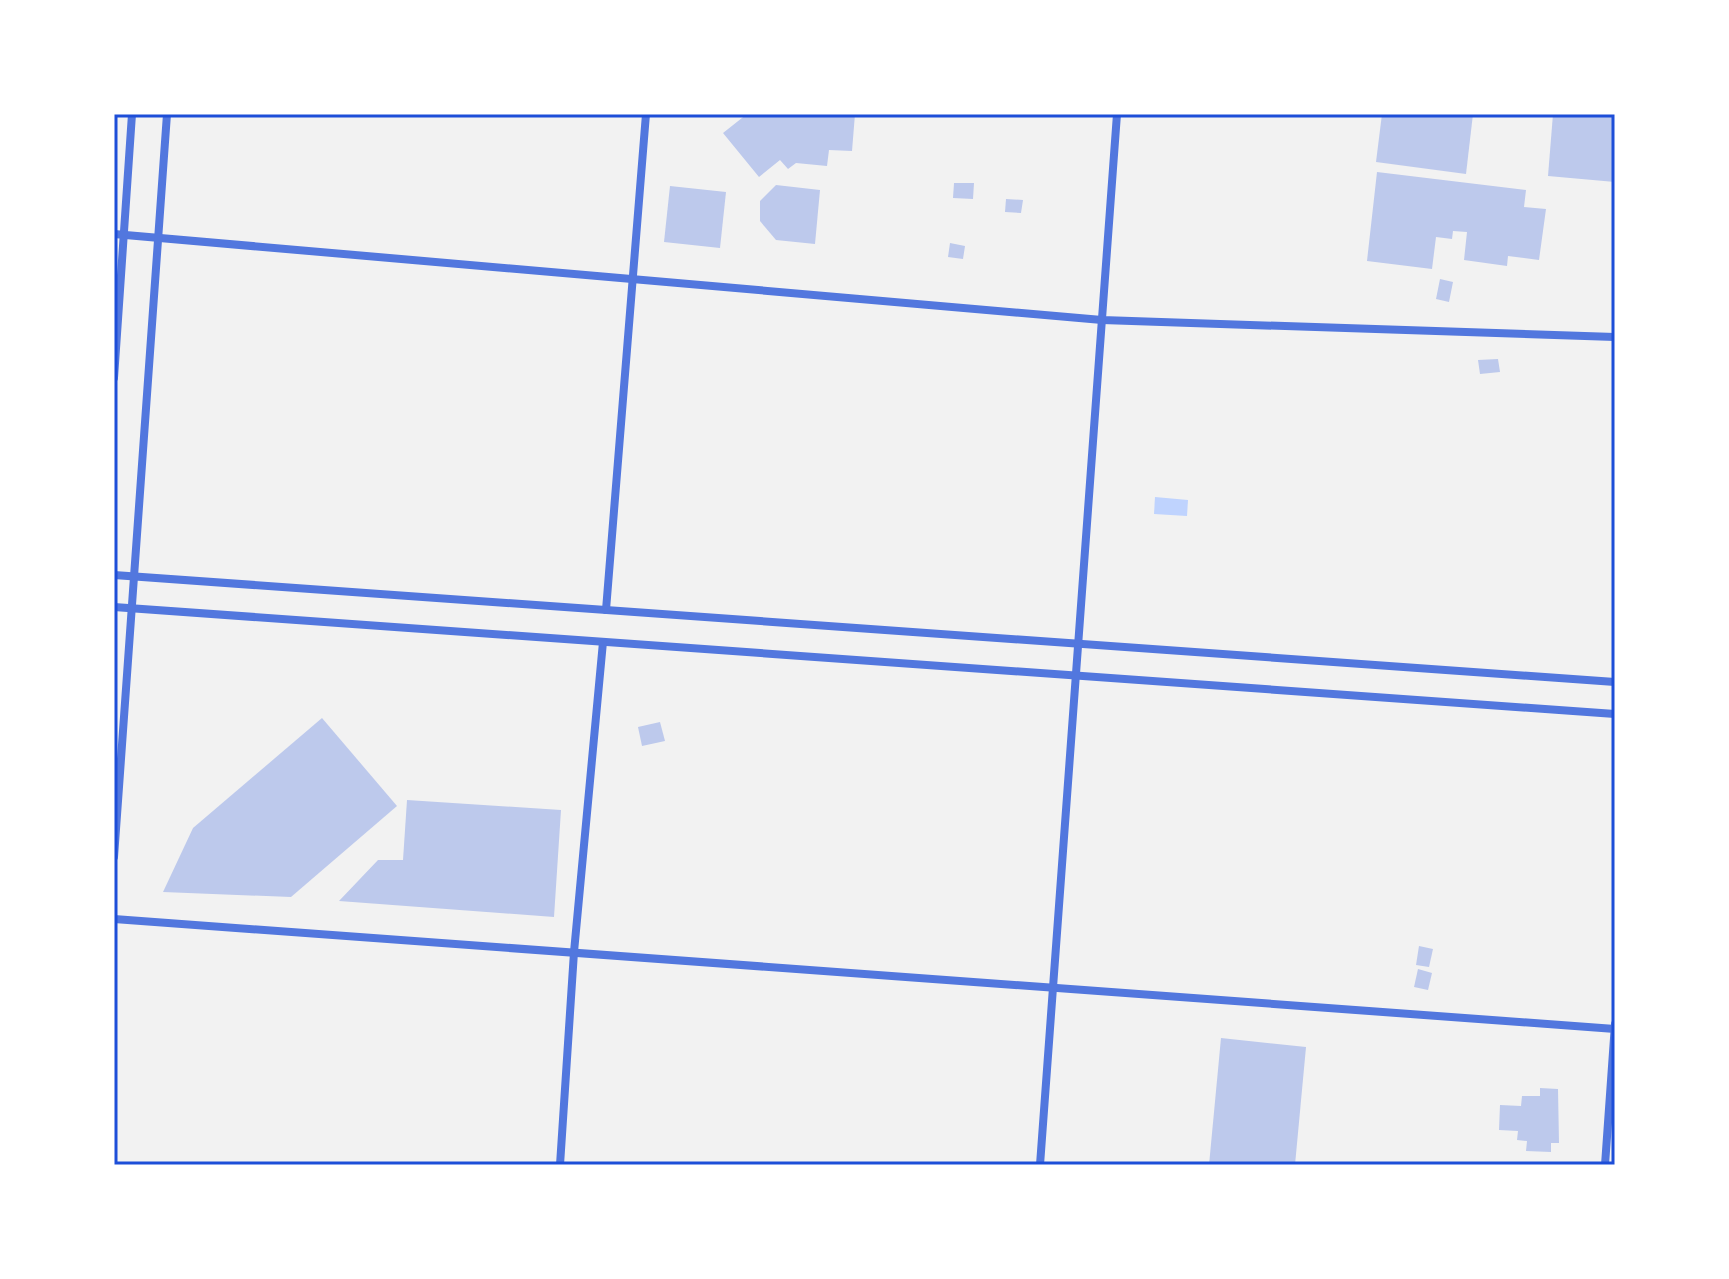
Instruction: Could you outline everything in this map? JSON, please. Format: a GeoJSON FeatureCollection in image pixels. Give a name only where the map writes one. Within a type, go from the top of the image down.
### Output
{"type":"FeatureCollection","features":[{"type":"Feature","properties":{"kind":"street"},"geometry":{"type":"LineString","coordinates":[[114,378],[132,114]]}},
{"type":"Feature","properties":{"kind":"street"},"geometry":{"type":"LineString","coordinates":[[114,857],[161,236],[167,114]]}},
{"type":"Feature","properties":{"kind":"street"},"geometry":{"type":"LineString","coordinates":[[606,610],[646,114]]}},
{"type":"Feature","properties":{"kind":"street"},"geometry":{"type":"LineString","coordinates":[[1040,1165],[1117,114]]}},
{"type":"Feature","properties":{"kind":"street"},"geometry":{"type":"LineString","coordinates":[[114,234],[1102,320],[1615,337]]}},
{"type":"Feature","properties":{"kind":"street"},"geometry":{"type":"LineString","coordinates":[[114,575],[1615,682]]}},
{"type":"Feature","properties":{"kind":"street"},"geometry":{"type":"LineString","coordinates":[[114,607],[1615,714]]}},
{"type":"Feature","properties":{"kind":"street"},"geometry":{"type":"LineString","coordinates":[[560,1165],[574,952],[603,642]]}},
{"type":"Feature","properties":{"kind":"street"},"geometry":{"type":"LineString","coordinates":[[114,919],[1615,1027],[1605,1165]]}},
{"type":"Feature","properties":{"kind":"water"},"geometry":{"type":"Polygon","coordinates":[[[1155,497],[1188,500],[1187,516],[1154,514],[1155,497]]]}},
{"type":"Feature","properties":{"kind":"building"},"geometry":{"type":"Polygon","coordinates":[[[747,114],[855,114],[852,151],[829,150],[827,166],[796,163],[788,169],[780,160],[759,177],[723,133],[747,114]]]}},
{"type":"Feature","properties":{"kind":"building"},"geometry":{"type":"Polygon","coordinates":[[[1382,114],[1473,114],[1466,174],[1376,162],[1382,114]]]}},
{"type":"Feature","properties":{"kind":"building"},"geometry":{"type":"Polygon","coordinates":[[[1553,114],[1615,114],[1615,182],[1548,176],[1553,114]]]}},
{"type":"Feature","properties":{"kind":"building"},"geometry":{"type":"Polygon","coordinates":[[[1377,172],[1526,190],[1524,207],[1546,209],[1539,260],[1508,256],[1507,266],[1464,260],[1467,232],[1453,231],[1452,239],[1436,237],[1432,269],[1367,261],[1377,172]]]}},
{"type":"Feature","properties":{"kind":"building"},"geometry":{"type":"Polygon","coordinates":[[[954,183],[974,183],[973,199],[953,198],[954,183]]]}},
{"type":"Feature","properties":{"kind":"building"},"geometry":{"type":"Polygon","coordinates":[[[776,185],[820,190],[815,244],[776,240],[760,221],[760,201],[776,185]]]}},
{"type":"Feature","properties":{"kind":"building"},"geometry":{"type":"Polygon","coordinates":[[[670,186],[726,192],[720,248],[664,242],[670,186]]]}},
{"type":"Feature","properties":{"kind":"building"},"geometry":{"type":"Polygon","coordinates":[[[1006,199],[1023,200],[1021,213],[1005,212],[1006,199]]]}},
{"type":"Feature","properties":{"kind":"building"},"geometry":{"type":"Polygon","coordinates":[[[950,243],[965,246],[963,259],[948,257],[950,243]]]}},
{"type":"Feature","properties":{"kind":"building"},"geometry":{"type":"Polygon","coordinates":[[[1440,279],[1453,282],[1449,302],[1436,299],[1440,279]]]}},
{"type":"Feature","properties":{"kind":"building"},"geometry":{"type":"Polygon","coordinates":[[[1498,359],[1500,372],[1480,374],[1478,360],[1498,359]]]}},
{"type":"Feature","properties":{"kind":"building"},"geometry":{"type":"Polygon","coordinates":[[[322,718],[397,806],[291,897],[163,892],[193,828],[322,718]]]}},
{"type":"Feature","properties":{"kind":"building"},"geometry":{"type":"Polygon","coordinates":[[[660,722],[665,741],[642,746],[638,727],[660,722]]]}},
{"type":"Feature","properties":{"kind":"building"},"geometry":{"type":"Polygon","coordinates":[[[407,800],[561,810],[554,917],[339,901],[378,860],[403,860],[407,800]]]}},
{"type":"Feature","properties":{"kind":"building"},"geometry":{"type":"Polygon","coordinates":[[[1419,946],[1433,949],[1429,967],[1416,965],[1419,946]]]}},
{"type":"Feature","properties":{"kind":"building"},"geometry":{"type":"Polygon","coordinates":[[[1418,969],[1432,973],[1428,990],[1414,987],[1418,969]]]}},
{"type":"Feature","properties":{"kind":"building"},"geometry":{"type":"Polygon","coordinates":[[[1221,1038],[1306,1047],[1295,1165],[1209,1165],[1221,1038]]]}},
{"type":"Feature","properties":{"kind":"building"},"geometry":{"type":"Polygon","coordinates":[[[1540,1088],[1558,1089],[1559,1143],[1551,1143],[1551,1152],[1526,1151],[1527,1141],[1517,1140],[1518,1131],[1499,1130],[1500,1105],[1521,1106],[1522,1096],[1540,1096],[1540,1088]]]}}]}
